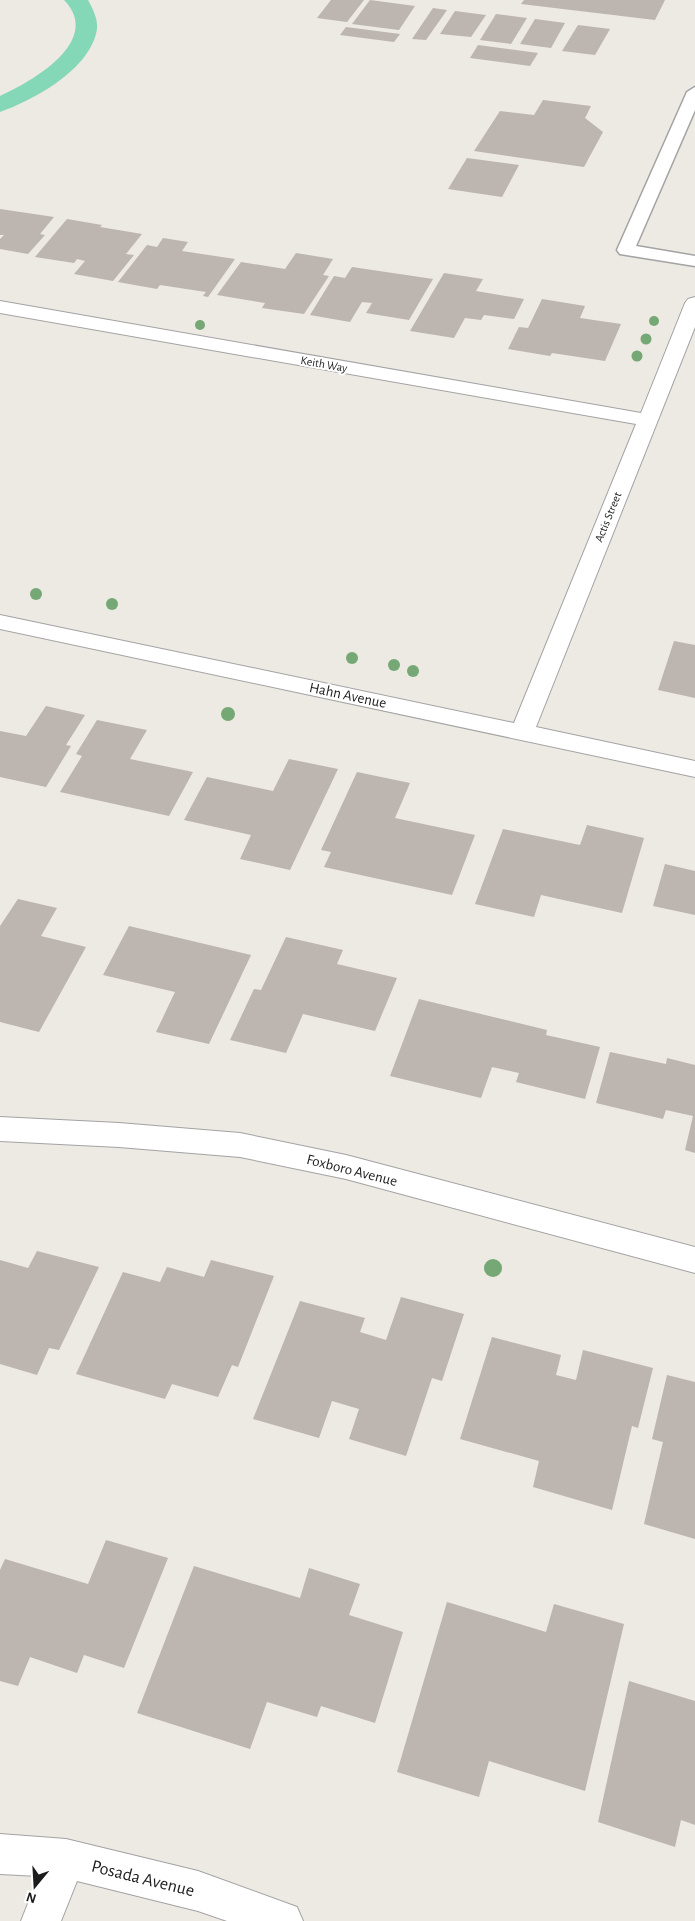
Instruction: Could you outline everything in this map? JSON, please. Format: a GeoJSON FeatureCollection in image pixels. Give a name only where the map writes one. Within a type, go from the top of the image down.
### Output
{"type":"FeatureCollection","features":[{"type":"Feature","properties":{"kind":"street","name":"Actis Street"},"geometry":{"type":"LineString","coordinates":[[522,732],[695,303]]}},
{"type":"Feature","properties":{"kind":"street","name":"Keith Way"},"geometry":{"type":"LineString","coordinates":[[0,307],[648,420]]}},
{"type":"Feature","properties":{"kind":"street","name":"Hahn Avenue"},"geometry":{"type":"LineString","coordinates":[[0,622],[695,769]]}},
{"type":"Feature","properties":{"kind":"street","name":"Foxboro Avenue"},"geometry":{"type":"LineString","coordinates":[[0,1130],[119,1135],[240,1145],[346,1167],[695,1260]]}},
{"type":"Feature","properties":{"kind":"street","name":"Posada Avenue"},"geometry":{"type":"LineString","coordinates":[[0,1854],[66,1859],[198,1891],[283,1921]]}},
{"type":"Feature","properties":{"kind":"street"},"geometry":{"type":"LineString","coordinates":[[40,1921],[66,1859]]}},
{"type":"Feature","properties":{"kind":"lane"},"geometry":{"type":"LineString","coordinates":[[693,102],[626,250],[695,261]]}},
{"type":"Feature","properties":{"kind":"green space"},"geometry":{"type":"Polygon","coordinates":[[[64,0],[88,0],[97,22],[93,44],[73,70],[59,81],[29,100],[0,112],[0,96],[29,81],[59,58],[70,45],[75,30],[74,15],[64,0]]]}},
{"type":"Feature","properties":{"kind":"building"},"geometry":{"type":"Polygon","coordinates":[[[331,0],[364,0],[347,22],[317,18],[331,0]]]}},
{"type":"Feature","properties":{"kind":"building"},"geometry":{"type":"Polygon","coordinates":[[[370,0],[415,6],[399,30],[352,24],[370,0]]]}},
{"type":"Feature","properties":{"kind":"building"},"geometry":{"type":"Polygon","coordinates":[[[524,0],[665,0],[655,20],[521,4],[524,0]]]}},
{"type":"Feature","properties":{"kind":"building"},"geometry":{"type":"Polygon","coordinates":[[[433,8],[447,10],[426,40],[412,39],[433,8]]]}},
{"type":"Feature","properties":{"kind":"building"},"geometry":{"type":"Polygon","coordinates":[[[455,11],[486,15],[471,37],[440,34],[455,11]]]}},
{"type":"Feature","properties":{"kind":"building"},"geometry":{"type":"Polygon","coordinates":[[[496,14],[527,18],[511,44],[480,40],[496,14]]]}},
{"type":"Feature","properties":{"kind":"building"},"geometry":{"type":"Polygon","coordinates":[[[535,19],[565,23],[551,48],[520,44],[535,19]]]}},
{"type":"Feature","properties":{"kind":"building"},"geometry":{"type":"Polygon","coordinates":[[[578,25],[610,29],[595,55],[562,51],[578,25]]]}},
{"type":"Feature","properties":{"kind":"building"},"geometry":{"type":"Polygon","coordinates":[[[346,27],[400,34],[394,42],[340,35],[346,27]]]}},
{"type":"Feature","properties":{"kind":"building"},"geometry":{"type":"Polygon","coordinates":[[[478,45],[538,53],[530,66],[470,58],[478,45]]]}},
{"type":"Feature","properties":{"kind":"building"},"geometry":{"type":"Polygon","coordinates":[[[543,100],[591,106],[585,118],[603,132],[584,167],[474,151],[500,111],[534,115],[543,100]]]}},
{"type":"Feature","properties":{"kind":"building"},"geometry":{"type":"Polygon","coordinates":[[[467,158],[519,165],[502,197],[448,189],[467,158]]]}},
{"type":"Feature","properties":{"kind":"building"},"geometry":{"type":"Polygon","coordinates":[[[0,209],[54,217],[40,234],[45,235],[28,254],[0,249],[0,239],[4,235],[0,235],[0,209]]]}},
{"type":"Feature","properties":{"kind":"building"},"geometry":{"type":"Polygon","coordinates":[[[67,219],[142,234],[126,254],[134,255],[113,281],[74,274],[85,261],[77,259],[74,263],[35,257],[67,219]]]}},
{"type":"Feature","properties":{"kind":"building"},"geometry":{"type":"Polygon","coordinates":[[[163,238],[188,242],[182,251],[235,259],[208,297],[203,296],[206,292],[160,285],[157,289],[118,282],[147,245],[157,247],[163,238]]]}},
{"type":"Feature","properties":{"kind":"building"},"geometry":{"type":"Polygon","coordinates":[[[296,253],[333,259],[323,275],[329,276],[304,314],[262,308],[265,303],[217,295],[241,262],[285,269],[296,253]]]}},
{"type":"Feature","properties":{"kind":"building"},"geometry":{"type":"Polygon","coordinates":[[[352,267],[433,279],[409,320],[366,313],[372,303],[362,302],[350,322],[310,315],[334,276],[345,278],[352,267]]]}},
{"type":"Feature","properties":{"kind":"building"},"geometry":{"type":"Polygon","coordinates":[[[444,273],[483,279],[476,291],[524,299],[514,319],[484,315],[481,320],[465,318],[454,338],[410,331],[444,273]]]}},
{"type":"Feature","properties":{"kind":"building"},"geometry":{"type":"Polygon","coordinates":[[[542,299],[585,306],[580,318],[621,324],[605,361],[552,353],[550,356],[508,349],[519,327],[528,328],[542,299]]]}},
{"type":"Feature","properties":{"kind":"building"},"geometry":{"type":"Polygon","coordinates":[[[674,641],[695,645],[695,698],[658,690],[674,641]]]}},
{"type":"Feature","properties":{"kind":"building"},"geometry":{"type":"Polygon","coordinates":[[[46,706],[85,715],[66,745],[71,746],[46,787],[0,777],[0,731],[26,736],[46,706]]]}},
{"type":"Feature","properties":{"kind":"building"},"geometry":{"type":"Polygon","coordinates":[[[97,720],[147,730],[130,759],[193,772],[169,816],[60,792],[82,756],[76,754],[97,720]]]}},
{"type":"Feature","properties":{"kind":"building"},"geometry":{"type":"Polygon","coordinates":[[[289,759],[338,769],[290,870],[240,859],[251,835],[184,820],[207,777],[273,791],[289,759]]]}},
{"type":"Feature","properties":{"kind":"building"},"geometry":{"type":"Polygon","coordinates":[[[357,772],[410,783],[395,818],[475,835],[452,895],[324,867],[331,852],[321,850],[357,772]]]}},
{"type":"Feature","properties":{"kind":"building"},"geometry":{"type":"Polygon","coordinates":[[[587,825],[644,838],[622,913],[541,895],[534,917],[475,904],[503,829],[580,845],[587,825]]]}},
{"type":"Feature","properties":{"kind":"building"},"geometry":{"type":"Polygon","coordinates":[[[665,864],[695,871],[695,915],[653,906],[665,864]]]}},
{"type":"Feature","properties":{"kind":"building"},"geometry":{"type":"Polygon","coordinates":[[[18,899],[57,908],[41,936],[86,947],[39,1032],[0,1022],[0,926],[18,899]]]}},
{"type":"Feature","properties":{"kind":"building"},"geometry":{"type":"Polygon","coordinates":[[[129,926],[251,955],[209,1044],[156,1032],[175,992],[103,975],[129,926]]]}},
{"type":"Feature","properties":{"kind":"building"},"geometry":{"type":"Polygon","coordinates":[[[286,937],[343,950],[337,964],[397,978],[375,1031],[303,1014],[286,1053],[230,1040],[254,989],[261,990],[286,937]]]}},
{"type":"Feature","properties":{"kind":"building"},"geometry":{"type":"Polygon","coordinates":[[[419,999],[547,1030],[546,1035],[600,1047],[585,1099],[516,1082],[519,1073],[492,1067],[481,1098],[390,1076],[419,999]]]}},
{"type":"Feature","properties":{"kind":"building"},"geometry":{"type":"Polygon","coordinates":[[[610,1052],[666,1064],[667,1058],[695,1065],[695,1153],[685,1150],[693,1116],[666,1110],[663,1119],[596,1103],[610,1052]]]}},
{"type":"Feature","properties":{"kind":"building"},"geometry":{"type":"Polygon","coordinates":[[[37,1251],[99,1267],[59,1350],[49,1348],[37,1375],[0,1364],[0,1260],[28,1268],[37,1251]]]}},
{"type":"Feature","properties":{"kind":"building"},"geometry":{"type":"Polygon","coordinates":[[[211,1260],[274,1276],[238,1367],[232,1365],[218,1397],[172,1384],[165,1399],[76,1374],[123,1272],[160,1282],[167,1267],[204,1277],[211,1260]]]}},
{"type":"Feature","properties":{"kind":"building"},"geometry":{"type":"Polygon","coordinates":[[[401,1297],[464,1314],[442,1381],[432,1378],[406,1456],[349,1439],[359,1409],[332,1401],[319,1438],[253,1419],[300,1301],[365,1318],[360,1332],[386,1340],[401,1297]]]}},
{"type":"Feature","properties":{"kind":"building"},"geometry":{"type":"Polygon","coordinates":[[[492,1337],[561,1355],[556,1375],[576,1380],[583,1350],[653,1368],[638,1428],[632,1426],[612,1510],[533,1487],[539,1461],[460,1439],[492,1337]]]}},
{"type":"Feature","properties":{"kind":"building"},"geometry":{"type":"Polygon","coordinates":[[[667,1375],[695,1382],[695,1539],[644,1524],[663,1442],[652,1439],[667,1375]]]}},
{"type":"Feature","properties":{"kind":"building"},"geometry":{"type":"Polygon","coordinates":[[[106,1540],[168,1558],[124,1668],[84,1655],[77,1673],[30,1657],[18,1686],[0,1681],[0,1570],[5,1559],[88,1584],[106,1540]]]}},
{"type":"Feature","properties":{"kind":"building"},"geometry":{"type":"Polygon","coordinates":[[[194,1566],[300,1598],[309,1568],[360,1584],[349,1615],[403,1632],[375,1723],[321,1706],[317,1717],[267,1702],[250,1749],[137,1713],[194,1566]]]}},
{"type":"Feature","properties":{"kind":"building"},"geometry":{"type":"Polygon","coordinates":[[[447,1602],[546,1632],[554,1604],[624,1624],[585,1791],[489,1761],[479,1797],[397,1772],[447,1602]]]}},
{"type":"Feature","properties":{"kind":"building"},"geometry":{"type":"Polygon","coordinates":[[[629,1681],[695,1701],[695,1825],[681,1820],[675,1847],[598,1822],[629,1681]]]}}]}
